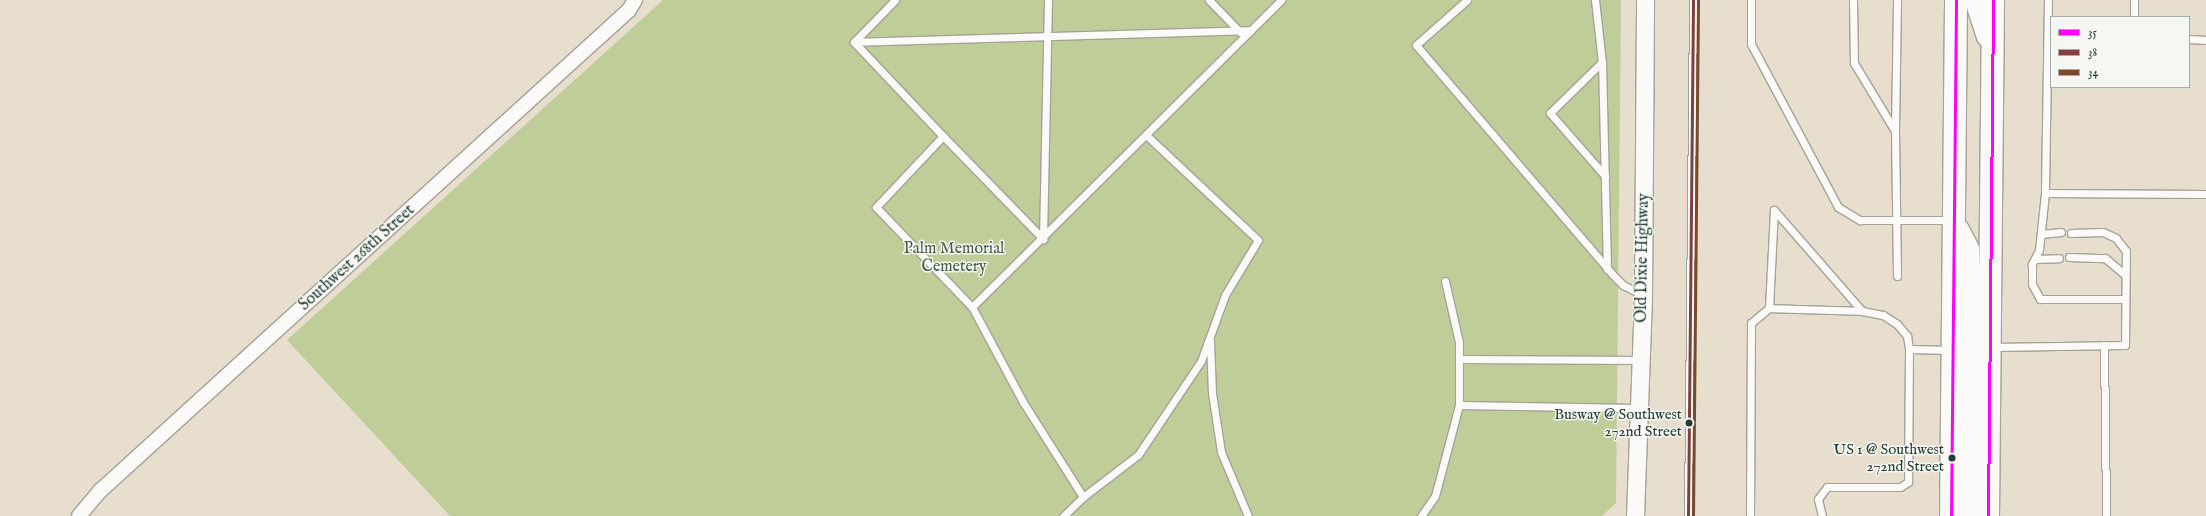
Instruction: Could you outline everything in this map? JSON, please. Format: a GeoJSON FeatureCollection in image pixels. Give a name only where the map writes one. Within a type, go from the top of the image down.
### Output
{"type":"FeatureCollection","features":[{"type":"Feature","properties":{"kind":"highway"},"geometry":{"type":"LineString","coordinates":[[1951,516],[1956,0]]}},
{"type":"Feature","properties":{"kind":"highway"},"geometry":{"type":"LineString","coordinates":[[1976,0],[1993,50]]}},
{"type":"Feature","properties":{"kind":"highway"},"geometry":{"type":"LineString","coordinates":[[1988,516],[1992,347],[1993,0]]}},
{"type":"Feature","properties":{"kind":"highway"},"geometry":{"type":"LineString","coordinates":[[1954,220],[1968,249],[1971,314],[1967,496],[1973,516]]}},
{"type":"Feature","properties":{"kind":"street","name":"Southwest 268th Street"},"geometry":{"type":"LineString","coordinates":[[79,516],[100,491],[623,15],[635,0]]}},
{"type":"Feature","properties":{"kind":"street","name":"Old Dixie Highway"},"geometry":{"type":"LineString","coordinates":[[1635,516],[1637,408],[1643,296],[1646,0]]}},
{"type":"Feature","properties":{"kind":"lane"},"geometry":{"type":"LineString","coordinates":[[854,42],[895,0]]}},
{"type":"Feature","properties":{"kind":"lane"},"geometry":{"type":"LineString","coordinates":[[1043,239],[1048,0]]}},
{"type":"Feature","properties":{"kind":"lane"},"geometry":{"type":"LineString","coordinates":[[1209,0],[1245,37]]}},
{"type":"Feature","properties":{"kind":"lane"},"geometry":{"type":"LineString","coordinates":[[972,307],[1043,239],[1281,0]]}},
{"type":"Feature","properties":{"kind":"lane"},"geometry":{"type":"LineString","coordinates":[[1466,0],[1416,45],[1608,269],[1623,285],[1643,296]]}},
{"type":"Feature","properties":{"kind":"lane"},"geometry":{"type":"LineString","coordinates":[[1595,0],[1602,62],[1608,269]]}},
{"type":"Feature","properties":{"kind":"lane"},"geometry":{"type":"LineString","coordinates":[[1688,516],[1693,0]]}},
{"type":"Feature","properties":{"kind":"lane"},"geometry":{"type":"LineString","coordinates":[[1751,0],[1751,44],[1838,206],[1860,220],[1954,220]]}},
{"type":"Feature","properties":{"kind":"lane"},"geometry":{"type":"LineString","coordinates":[[1853,0],[1854,63],[1895,130]]}},
{"type":"Feature","properties":{"kind":"lane"},"geometry":{"type":"LineString","coordinates":[[1897,0],[1895,130],[1897,276]]}},
{"type":"Feature","properties":{"kind":"lane"},"geometry":{"type":"LineString","coordinates":[[2048,0],[2049,35],[2045,193],[2041,234],[2035,259],[2032,284],[2040,299],[2124,299]]}},
{"type":"Feature","properties":{"kind":"lane"},"geometry":{"type":"LineString","coordinates":[[2134,0],[2134,16]]}},
{"type":"Feature","properties":{"kind":"lane"},"geometry":{"type":"LineString","coordinates":[[854,42],[1047,34],[1251,30]]}},
{"type":"Feature","properties":{"kind":"lane"},"geometry":{"type":"LineString","coordinates":[[2190,39],[2206,40]]}},
{"type":"Feature","properties":{"kind":"lane"},"geometry":{"type":"LineString","coordinates":[[854,42],[1043,239]]}},
{"type":"Feature","properties":{"kind":"lane"},"geometry":{"type":"LineString","coordinates":[[1602,62],[1550,113],[1605,176]]}},
{"type":"Feature","properties":{"kind":"lane"},"geometry":{"type":"LineString","coordinates":[[1063,516],[1083,497],[1138,455],[1201,361],[1225,295],[1258,240],[1146,135]]}},
{"type":"Feature","properties":{"kind":"lane"},"geometry":{"type":"LineString","coordinates":[[943,136],[876,207],[972,307],[1023,402],[1083,497]]}},
{"type":"Feature","properties":{"kind":"lane"},"geometry":{"type":"LineString","coordinates":[[2045,193],[2206,194]]}},
{"type":"Feature","properties":{"kind":"lane"},"geometry":{"type":"LineString","coordinates":[[1769,308],[1774,210],[1862,311]]}},
{"type":"Feature","properties":{"kind":"lane"},"geometry":{"type":"LineString","coordinates":[[2041,234],[2061,232]]}},
{"type":"Feature","properties":{"kind":"lane"},"geometry":{"type":"LineString","coordinates":[[1992,347],[2125,345],[2124,299],[2126,252],[2116,238],[2103,232],[2071,233]]}},
{"type":"Feature","properties":{"kind":"lane"},"geometry":{"type":"LineString","coordinates":[[2069,257],[2105,258],[2125,275]]}},
{"type":"Feature","properties":{"kind":"lane"},"geometry":{"type":"LineString","coordinates":[[2035,259],[2059,258]]}},
{"type":"Feature","properties":{"kind":"lane"},"geometry":{"type":"LineString","coordinates":[[1421,516],[1435,496],[1459,405],[1460,359],[1456,323],[1445,281]]}},
{"type":"Feature","properties":{"kind":"lane"},"geometry":{"type":"LineString","coordinates":[[1750,516],[1751,323],[1769,308],[1862,311],[1883,315],[1897,324],[1906,336],[1909,349],[1908,482],[1900,487],[1827,487],[1818,498],[1822,516]]}},
{"type":"Feature","properties":{"kind":"lane"},"geometry":{"type":"LineString","coordinates":[[1210,338],[1212,393],[1221,452],[1248,516]]}},
{"type":"Feature","properties":{"kind":"lane"},"geometry":{"type":"LineString","coordinates":[[2104,345],[2106,516]]}},
{"type":"Feature","properties":{"kind":"lane"},"geometry":{"type":"LineString","coordinates":[[1909,349],[1952,350]]}},
{"type":"Feature","properties":{"kind":"lane"},"geometry":{"type":"LineString","coordinates":[[1460,359],[1640,360]]}},
{"type":"Feature","properties":{"kind":"lane"},"geometry":{"type":"LineString","coordinates":[[1459,405],[1637,408]]}},
{"type":"Feature","properties":{"kind":"green space","name":"Palm Memorial Cemetery"},"geometry":{"type":"Polygon","coordinates":[[[663,0],[1621,0],[1616,503],[1602,516],[450,516],[287,340],[663,0]]]}},
{"type":"Feature","properties":{"kind":"transit line","name":"38"},"geometry":{"type":"LineString","coordinates":[[1688,516],[1693,0]]}},
{"type":"Feature","properties":{"kind":"transit line","name":"34"},"geometry":{"type":"LineString","coordinates":[[1693,516],[1698,0]]}},
{"type":"Feature","properties":{"kind":"transit line","name":"35"},"geometry":{"type":"LineString","coordinates":[[1951,516],[1956,0]]}},
{"type":"Feature","properties":{"kind":"transit line","name":"35"},"geometry":{"type":"LineString","coordinates":[[1988,516],[1993,0]]}},
{"type":"Feature","properties":{"kind":"place","name":"Busway @ Southwest 272nd Street"},"geometry":{"type":"Point","coordinates":[1689,423]}},
{"type":"Feature","properties":{"kind":"place","name":"US 1 @ Southwest 272nd Street"},"geometry":{"type":"Point","coordinates":[1952,458]}}]}
